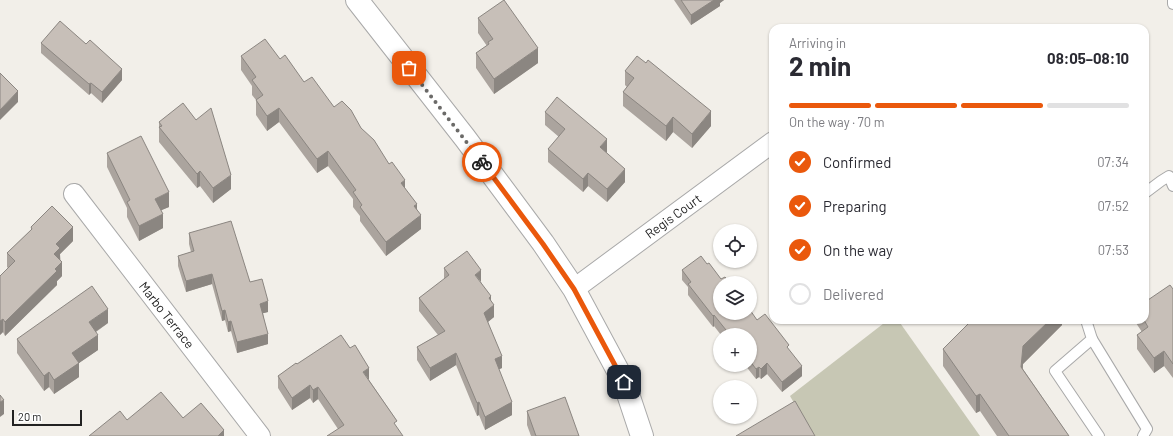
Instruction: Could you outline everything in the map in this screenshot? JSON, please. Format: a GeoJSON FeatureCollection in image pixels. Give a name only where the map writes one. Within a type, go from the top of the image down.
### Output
{"type":"FeatureCollection","features":[{"type":"Feature","properties":{"kind":"street"},"geometry":{"type":"LineString","coordinates":[[357,0],[464,138],[543,244],[574,289],[624,382],[642,436]]}},
{"type":"Feature","properties":{"kind":"street","name":"Regis Court"},"geometry":{"type":"LineString","coordinates":[[574,289],[769,145]]}},
{"type":"Feature","properties":{"kind":"street","name":"Marbo Terrace"},"geometry":{"type":"LineString","coordinates":[[74,194],[260,436]]}},
{"type":"Feature","properties":{"kind":"lane"},"geometry":{"type":"LineString","coordinates":[[1172,0],[1173,4]]}},
{"type":"Feature","properties":{"kind":"lane"},"geometry":{"type":"LineString","coordinates":[[1149,190],[1169,176],[1173,186]]}},
{"type":"Feature","properties":{"kind":"lane"},"geometry":{"type":"LineString","coordinates":[[1087,324],[1092,339],[1147,429],[1143,436]]}},
{"type":"Feature","properties":{"kind":"lane"},"geometry":{"type":"LineString","coordinates":[[1092,339],[1055,370],[1099,436]]}},
{"type":"Feature","properties":{"kind":"shaded area"},"geometry":{"type":"Polygon","coordinates":[[[883,324],[901,324],[980,436],[813,436],[790,396],[883,324]]]}},
{"type":"Feature","properties":{"kind":"building"},"geometry":{"type":"Polygon","coordinates":[[[504,0],[538,48],[494,79],[476,53],[489,44],[488,42],[493,39],[478,18],[504,0]]]}},
{"type":"Feature","properties":{"kind":"building"},"geometry":{"type":"Polygon","coordinates":[[[681,0],[714,0],[691,15],[681,0]]]}},
{"type":"Feature","properties":{"kind":"building"},"geometry":{"type":"Polygon","coordinates":[[[60,21],[86,44],[90,40],[122,69],[102,92],[91,83],[89,84],[41,43],[60,21]]]}},
{"type":"Feature","properties":{"kind":"building"},"geometry":{"type":"Polygon","coordinates":[[[265,39],[280,59],[285,55],[304,82],[312,77],[334,107],[342,101],[351,110],[361,128],[374,140],[389,164],[392,162],[405,180],[401,183],[417,204],[414,206],[421,215],[386,242],[360,207],[362,205],[353,192],[356,190],[328,151],[317,159],[279,108],[267,116],[256,100],[263,95],[252,80],[256,77],[241,56],[265,39]]]}},
{"type":"Feature","properties":{"kind":"building"},"geometry":{"type":"Polygon","coordinates":[[[637,56],[646,63],[648,60],[711,111],[692,134],[673,117],[666,126],[623,92],[634,78],[625,71],[637,56]]]}},
{"type":"Feature","properties":{"kind":"building"},"geometry":{"type":"Polygon","coordinates":[[[0,73],[18,91],[0,110],[0,73]]]}},
{"type":"Feature","properties":{"kind":"building"},"geometry":{"type":"Polygon","coordinates":[[[557,97],[607,139],[600,147],[625,169],[607,189],[588,173],[583,179],[548,149],[565,129],[545,112],[557,97]]]}},
{"type":"Feature","properties":{"kind":"building"},"geometry":{"type":"Polygon","coordinates":[[[183,103],[196,120],[211,108],[231,175],[213,188],[200,171],[197,174],[159,127],[162,126],[159,122],[183,103]]]}},
{"type":"Feature","properties":{"kind":"building"},"geometry":{"type":"Polygon","coordinates":[[[141,136],[169,192],[155,199],[163,214],[139,226],[127,202],[130,200],[107,153],[141,136]]]}},
{"type":"Feature","properties":{"kind":"building"},"geometry":{"type":"Polygon","coordinates":[[[52,206],[73,227],[56,244],[60,248],[54,254],[62,262],[55,269],[57,271],[5,322],[3,319],[0,321],[0,276],[15,261],[7,253],[32,229],[31,227],[52,206]]]}},
{"type":"Feature","properties":{"kind":"building"},"geometry":{"type":"Polygon","coordinates":[[[231,221],[250,282],[262,279],[268,301],[260,304],[268,334],[237,342],[231,321],[228,322],[225,310],[222,311],[212,274],[186,281],[178,256],[194,251],[189,233],[231,221]]]}},
{"type":"Feature","properties":{"kind":"building"},"geometry":{"type":"Polygon","coordinates":[[[467,251],[481,270],[475,275],[491,296],[489,298],[494,305],[484,313],[502,356],[495,359],[512,402],[485,417],[479,402],[477,403],[456,353],[430,368],[417,347],[445,331],[419,298],[449,275],[444,268],[467,251]]]}},
{"type":"Feature","properties":{"kind":"building"},"geometry":{"type":"Polygon","coordinates":[[[701,256],[707,264],[709,263],[719,276],[713,276],[713,316],[688,284],[691,282],[682,270],[701,256]]]}},
{"type":"Feature","properties":{"kind":"building"},"geometry":{"type":"Polygon","coordinates":[[[1170,285],[1173,289],[1173,364],[1164,351],[1154,358],[1137,335],[1148,327],[1146,324],[1149,324],[1149,299],[1170,285]]]}},
{"type":"Feature","properties":{"kind":"building"},"geometry":{"type":"Polygon","coordinates":[[[92,286],[108,309],[89,322],[98,335],[72,353],[79,363],[54,380],[49,372],[44,376],[17,339],[92,286]]]}},
{"type":"Feature","properties":{"kind":"building"},"geometry":{"type":"Polygon","coordinates":[[[765,314],[769,319],[769,324],[773,324],[789,345],[787,347],[802,366],[782,382],[767,363],[761,369],[759,367],[757,368],[757,328],[724,328],[718,320],[757,320],[765,314]]]}},
{"type":"Feature","properties":{"kind":"building"},"geometry":{"type":"Polygon","coordinates":[[[968,324],[1046,324],[1023,346],[1021,367],[1069,436],[1009,436],[980,394],[976,396],[943,349],[968,324]]]}},
{"type":"Feature","properties":{"kind":"building"},"geometry":{"type":"Polygon","coordinates":[[[341,335],[350,348],[355,345],[369,368],[363,372],[397,421],[394,423],[403,436],[327,436],[344,425],[318,387],[313,390],[310,385],[292,398],[278,376],[341,335]]]}},
{"type":"Feature","properties":{"kind":"building"},"geometry":{"type":"Polygon","coordinates":[[[161,392],[183,418],[201,403],[224,430],[218,436],[89,436],[120,411],[127,420],[161,392]]]}},
{"type":"Feature","properties":{"kind":"building"},"geometry":{"type":"Polygon","coordinates":[[[0,395],[4,400],[0,402],[0,395]]]}},
{"type":"Feature","properties":{"kind":"building"},"geometry":{"type":"Polygon","coordinates":[[[565,397],[579,436],[536,436],[527,411],[565,397]]]}},
{"type":"Feature","properties":{"kind":"building"},"geometry":{"type":"Polygon","coordinates":[[[795,401],[815,436],[736,436],[795,401]]]}},
{"type":"Feature","properties":{"kind":"way so far"},"geometry":{"type":"LineString","coordinates":[[409,68],[482,162]]}},
{"type":"Feature","properties":{"kind":"route"},"geometry":{"type":"LineString","coordinates":[[482,162],[543,244],[574,289],[624,382]]}}]}
